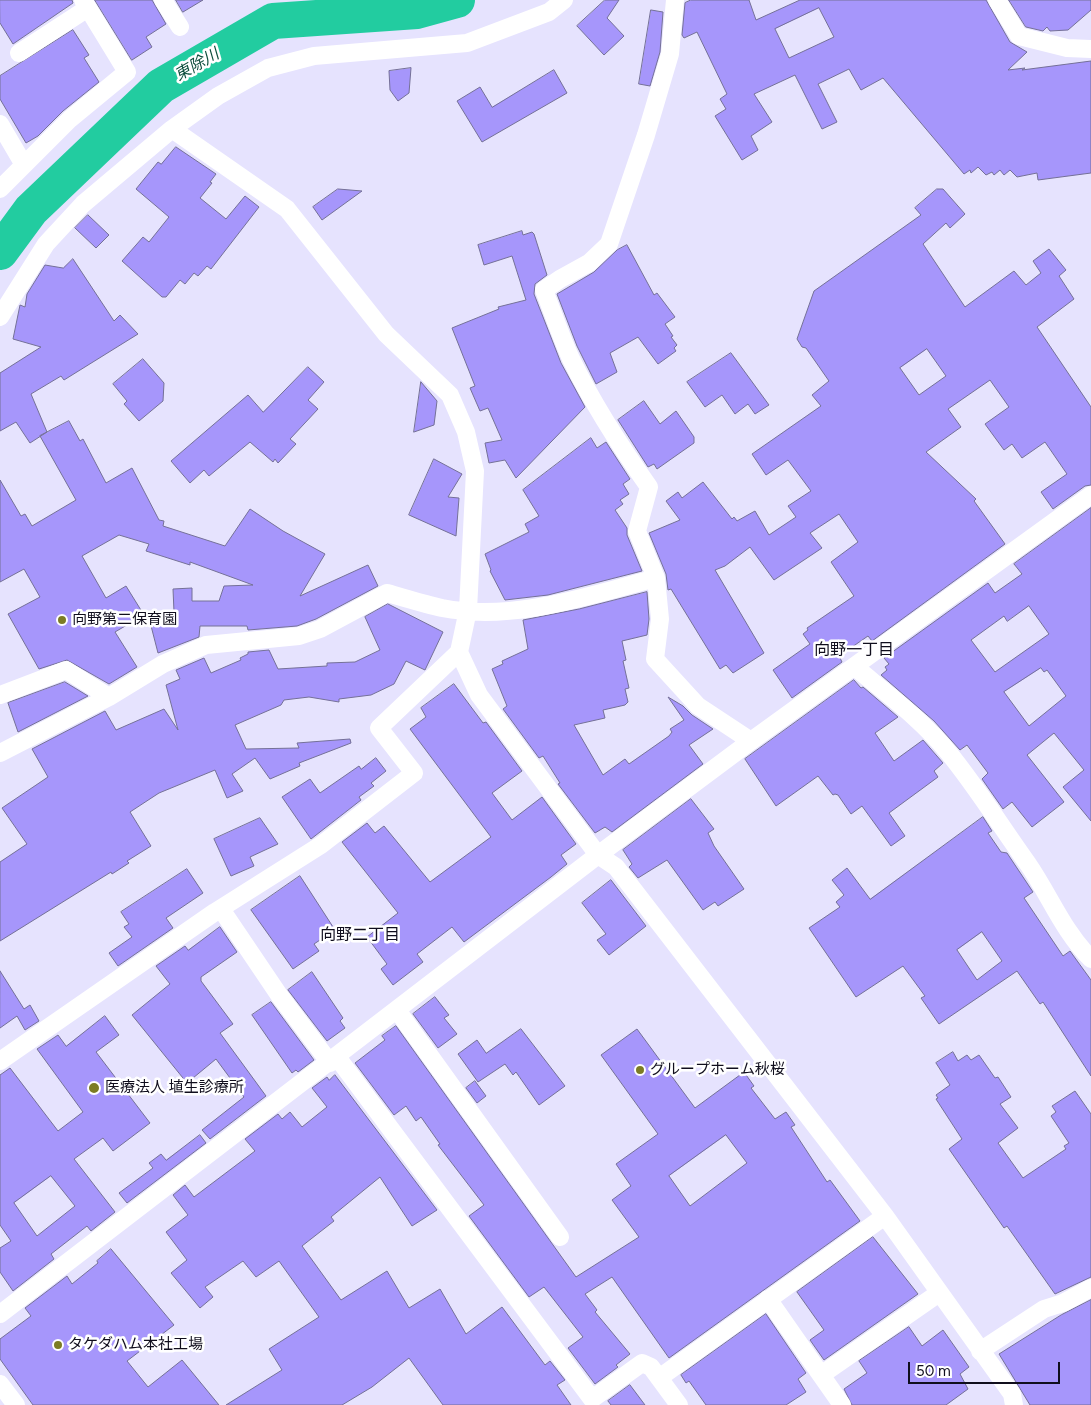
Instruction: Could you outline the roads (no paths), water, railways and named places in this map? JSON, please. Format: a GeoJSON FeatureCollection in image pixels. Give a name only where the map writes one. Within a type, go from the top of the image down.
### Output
{"type":"FeatureCollection","features":[{"type":"Feature","properties":{"kind":"street"},"geometry":{"type":"LineString","coordinates":[[163,0],[180,27]]}},
{"type":"Feature","properties":{"kind":"street"},"geometry":{"type":"LineString","coordinates":[[0,317],[46,244],[83,204],[172,129],[218,96],[268,68],[314,56],[467,42],[549,12],[564,0]]}},
{"type":"Feature","properties":{"kind":"street"},"geometry":{"type":"LineString","coordinates":[[675,0],[670,54],[646,135],[609,244],[589,263],[544,290],[570,358],[613,436],[649,487],[638,531],[656,578],[660,619],[655,659],[698,706],[751,741]]}},
{"type":"Feature","properties":{"kind":"street"},"geometry":{"type":"LineString","coordinates":[[997,0],[1019,36],[1067,48],[1091,49]]}},
{"type":"Feature","properties":{"kind":"street"},"geometry":{"type":"LineString","coordinates":[[0,189],[70,119],[126,72],[85,4],[20,53]]}},
{"type":"Feature","properties":{"kind":"street"},"geometry":{"type":"LineString","coordinates":[[0,124],[24,166]]}},
{"type":"Feature","properties":{"kind":"street"},"geometry":{"type":"LineString","coordinates":[[0,1061],[221,909],[321,845],[414,773],[379,728],[459,652],[468,610],[474,471],[466,432],[450,395],[386,334],[287,208],[172,129]]}},
{"type":"Feature","properties":{"kind":"street"},"geometry":{"type":"LineString","coordinates":[[0,1314],[598,855],[751,741],[856,667],[1091,495]]}},
{"type":"Feature","properties":{"kind":"street"},"geometry":{"type":"LineString","coordinates":[[0,752],[109,697],[163,664],[206,645],[299,636],[320,629],[387,593],[443,608],[502,610],[550,605],[656,578]]}},
{"type":"Feature","properties":{"kind":"street"},"geometry":{"type":"LineString","coordinates":[[459,652],[479,695],[598,855],[616,866],[884,1216],[1012,1394],[1014,1405]]}},
{"type":"Feature","properties":{"kind":"street"},"geometry":{"type":"LineString","coordinates":[[856,667],[918,721],[948,752],[1029,866],[1065,928],[1091,959]]}},
{"type":"Feature","properties":{"kind":"street"},"geometry":{"type":"LineString","coordinates":[[0,695],[66,670],[109,697]]}},
{"type":"Feature","properties":{"kind":"street"},"geometry":{"type":"LineString","coordinates":[[221,909],[279,995],[333,1060],[592,1399],[642,1363],[651,1367],[679,1405]]}},
{"type":"Feature","properties":{"kind":"street"},"geometry":{"type":"LineString","coordinates":[[398,1010],[560,1237]]}},
{"type":"Feature","properties":{"kind":"street"},"geometry":{"type":"LineString","coordinates":[[659,1378],[884,1216]]}},
{"type":"Feature","properties":{"kind":"street"},"geometry":{"type":"LineString","coordinates":[[980,1351],[1044,1309],[1063,1304],[1091,1288]]}},
{"type":"Feature","properties":{"kind":"street"},"geometry":{"type":"LineString","coordinates":[[821,1375],[939,1294]]}},
{"type":"Feature","properties":{"kind":"street"},"geometry":{"type":"LineString","coordinates":[[768,1300],[842,1405]]}},
{"type":"Feature","properties":{"kind":"street"},"geometry":{"type":"LineString","coordinates":[[0,1384],[16,1405]]}},
{"type":"Feature","properties":{"kind":"waterway","name":"東除川"},"geometry":{"type":"LineString","coordinates":[[0,252],[31,210],[161,86],[273,21],[417,11],[457,0]]}},
{"type":"Feature","properties":{"kind":"place","name":"向野第二保育園"},"geometry":{"type":"Point","coordinates":[62,620]}},
{"type":"Feature","properties":{"kind":"place","name":"グループホーム秋桜"},"geometry":{"type":"Point","coordinates":[640,1070]}},
{"type":"Feature","properties":{"kind":"place","name":"医療法人 埴生診療所"},"geometry":{"type":"Point","coordinates":[94,1088]}},
{"type":"Feature","properties":{"kind":"place","name":"タケダハム本社工場"},"geometry":{"type":"Point","coordinates":[58,1345]}},
{"type":"Feature","properties":{"kind":"district","name":"向野一丁目"},"geometry":{"type":"Point","coordinates":[854,650]}},
{"type":"Feature","properties":{"kind":"district","name":"向野二丁目"},"geometry":{"type":"Point","coordinates":[360,935]}}]}
